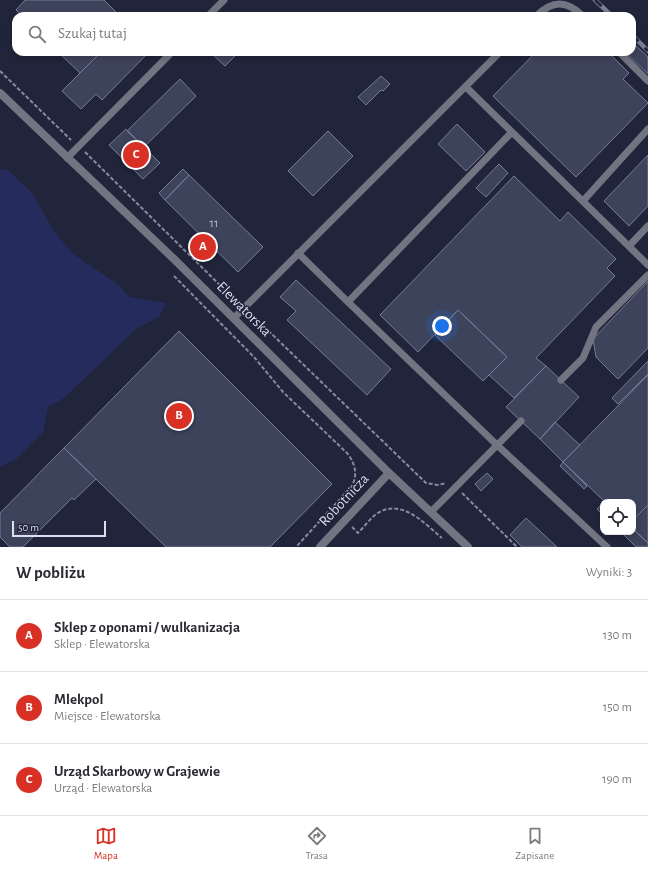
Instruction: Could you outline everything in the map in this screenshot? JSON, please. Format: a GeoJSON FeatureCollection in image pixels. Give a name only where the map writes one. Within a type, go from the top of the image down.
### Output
{"type":"FeatureCollection","features":[{"type":"Feature","properties":{"kind":"street","name":"Elewatorska"},"geometry":{"type":"LineString","coordinates":[[0,93],[234,318],[389,473],[468,547]]}},
{"type":"Feature","properties":{"kind":"street","name":"Robotnicza"},"geometry":{"type":"LineString","coordinates":[[320,547],[389,473]]}},
{"type":"Feature","properties":{"kind":"lane"},"geometry":{"type":"LineString","coordinates":[[212,12],[224,0]]}},
{"type":"Feature","properties":{"kind":"lane"},"geometry":{"type":"LineString","coordinates":[[540,12],[546,6],[555,3],[566,4],[577,12]]}},
{"type":"Feature","properties":{"kind":"lane"},"geometry":{"type":"LineString","coordinates":[[67,158],[168,56]]}},
{"type":"Feature","properties":{"kind":"lane"},"geometry":{"type":"LineString","coordinates":[[234,318],[496,56]]}},
{"type":"Feature","properties":{"kind":"lane"},"geometry":{"type":"LineString","coordinates":[[623,56],[648,81]]}},
{"type":"Feature","properties":{"kind":"lane"},"geometry":{"type":"LineString","coordinates":[[466,87],[648,265]]}},
{"type":"Feature","properties":{"kind":"lane"},"geometry":{"type":"LineString","coordinates":[[583,201],[648,129]]}},
{"type":"Feature","properties":{"kind":"lane"},"geometry":{"type":"LineString","coordinates":[[348,302],[512,132]]}},
{"type":"Feature","properties":{"kind":"lane"},"geometry":{"type":"LineString","coordinates":[[629,246],[648,226]]}},
{"type":"Feature","properties":{"kind":"lane"},"geometry":{"type":"LineString","coordinates":[[298,254],[497,445],[607,547]]}},
{"type":"Feature","properties":{"kind":"lane"},"geometry":{"type":"LineString","coordinates":[[561,380],[583,358],[596,327],[648,275]]}},
{"type":"Feature","properties":{"kind":"lane"},"geometry":{"type":"LineString","coordinates":[[431,512],[520,420]]}},
{"type":"Feature","properties":{"kind":"path"},"geometry":{"type":"LineString","coordinates":[[0,71],[243,308],[272,334],[426,483],[438,485],[448,482],[456,487],[517,547]]}},
{"type":"Feature","properties":{"kind":"path"},"geometry":{"type":"LineString","coordinates":[[174,276],[254,357],[283,392],[347,453],[354,462],[356,473],[352,486],[296,547]]}},
{"type":"Feature","properties":{"kind":"path"},"geometry":{"type":"LineString","coordinates":[[358,533],[379,513],[391,509],[403,509],[413,514],[443,539]]}},
{"type":"Feature","properties":{"kind":"shaded area"},"geometry":{"type":"Polygon","coordinates":[[[0,169],[8,170],[32,193],[55,233],[73,254],[119,285],[129,297],[166,303],[159,317],[136,329],[64,398],[48,407],[43,432],[16,459],[0,467],[0,169]]]}},
{"type":"Feature","properties":{"kind":"building"},"geometry":{"type":"Polygon","coordinates":[[[25,0],[104,0],[116,12],[18,12],[16,10],[25,0]]]}},
{"type":"Feature","properties":{"kind":"building"},"geometry":{"type":"Polygon","coordinates":[[[636,46],[648,57],[648,74],[629,56],[636,56],[636,46]]]}},
{"type":"Feature","properties":{"kind":"building"},"geometry":{"type":"Polygon","coordinates":[[[62,56],[97,56],[80,73],[62,56]]]}},
{"type":"Feature","properties":{"kind":"building"},"geometry":{"type":"Polygon","coordinates":[[[97,56],[145,56],[102,100],[96,94],[81,109],[62,91],[97,56]]]}},
{"type":"Feature","properties":{"kind":"building"},"geometry":{"type":"Polygon","coordinates":[[[214,56],[235,56],[225,66],[214,56]]]}},
{"type":"Feature","properties":{"kind":"building"},"geometry":{"type":"Polygon","coordinates":[[[532,56],[612,56],[629,73],[623,79],[648,103],[576,177],[493,96],[532,56]]]}},
{"type":"Feature","properties":{"kind":"building"},"geometry":{"type":"Polygon","coordinates":[[[381,76],[390,84],[383,91],[381,90],[366,105],[358,97],[381,76]]]}},
{"type":"Feature","properties":{"kind":"building"},"geometry":{"type":"Polygon","coordinates":[[[180,79],[196,96],[144,147],[127,131],[180,79]]]}},
{"type":"Feature","properties":{"kind":"building"},"geometry":{"type":"Polygon","coordinates":[[[457,124],[485,152],[466,171],[438,144],[457,124]]]}},
{"type":"Feature","properties":{"kind":"building"},"geometry":{"type":"Polygon","coordinates":[[[126,129],[160,163],[143,179],[109,145],[126,129]]]}},
{"type":"Feature","properties":{"kind":"building"},"geometry":{"type":"Polygon","coordinates":[[[328,131],[353,156],[313,196],[288,171],[328,131]]]}},
{"type":"Feature","properties":{"kind":"building"},"geometry":{"type":"Polygon","coordinates":[[[648,155],[648,206],[629,226],[604,201],[648,155]]]}},
{"type":"Feature","properties":{"kind":"building"},"geometry":{"type":"Polygon","coordinates":[[[499,164],[508,173],[486,197],[476,188],[499,164]]]}},
{"type":"Feature","properties":{"kind":"building"},"geometry":{"type":"Polygon","coordinates":[[[183,169],[189,175],[165,200],[159,193],[183,169]]]}},
{"type":"Feature","properties":{"kind":"building"},"geometry":{"type":"Polygon","coordinates":[[[189,175],[263,247],[238,272],[165,200],[189,175]]]}},
{"type":"Feature","properties":{"kind":"building"},"geometry":{"type":"Polygon","coordinates":[[[514,176],[560,221],[568,212],[616,259],[607,268],[615,276],[536,358],[546,366],[514,398],[489,375],[507,357],[458,310],[418,352],[380,315],[514,176]]]}},
{"type":"Feature","properties":{"kind":"building"},"geometry":{"type":"Polygon","coordinates":[[[296,280],[391,369],[367,395],[287,320],[296,311],[280,297],[296,280]]]}},
{"type":"Feature","properties":{"kind":"building"},"geometry":{"type":"Polygon","coordinates":[[[648,281],[648,348],[618,379],[596,357],[593,339],[648,281]]]}},
{"type":"Feature","properties":{"kind":"building"},"geometry":{"type":"Polygon","coordinates":[[[458,310],[507,357],[483,381],[435,335],[458,310]]]}},
{"type":"Feature","properties":{"kind":"building"},"geometry":{"type":"Polygon","coordinates":[[[179,331],[332,484],[270,547],[166,547],[64,448],[179,331]]]}},
{"type":"Feature","properties":{"kind":"building"},"geometry":{"type":"Polygon","coordinates":[[[648,361],[648,374],[618,404],[612,398],[648,361]]]}},
{"type":"Feature","properties":{"kind":"building"},"geometry":{"type":"Polygon","coordinates":[[[546,366],[579,397],[540,439],[506,407],[546,366]]]}},
{"type":"Feature","properties":{"kind":"building"},"geometry":{"type":"Polygon","coordinates":[[[648,375],[648,505],[636,517],[636,499],[602,499],[563,462],[648,375]]]}},
{"type":"Feature","properties":{"kind":"building"},"geometry":{"type":"Polygon","coordinates":[[[555,422],[580,445],[563,462],[540,439],[555,422]]]}},
{"type":"Feature","properties":{"kind":"building"},"geometry":{"type":"Polygon","coordinates":[[[64,448],[96,479],[74,500],[72,498],[23,547],[10,547],[0,537],[0,513],[64,448]]]}},
{"type":"Feature","properties":{"kind":"building"},"geometry":{"type":"Polygon","coordinates":[[[563,462],[587,486],[584,489],[560,466],[563,462]]]}},
{"type":"Feature","properties":{"kind":"building"},"geometry":{"type":"Polygon","coordinates":[[[487,473],[493,479],[481,491],[475,484],[487,473]]]}},
{"type":"Feature","properties":{"kind":"building"},"geometry":{"type":"Polygon","coordinates":[[[648,505],[648,543],[636,532],[636,517],[648,505]]]}},
{"type":"Feature","properties":{"kind":"building"},"geometry":{"type":"Polygon","coordinates":[[[526,518],[557,547],[522,547],[510,535],[526,518]]]}},
{"type":"Feature","properties":{"kind":"building"},"geometry":{"type":"Polygon","coordinates":[[[636,532],[648,543],[648,547],[636,547],[624,535],[636,535],[636,532]]]}},
{"type":"Feature","properties":{"kind":"railway"},"geometry":{"type":"LineString","coordinates":[[595,0],[608,12]]}},
{"type":"Feature","properties":{"kind":"railway"},"geometry":{"type":"LineString","coordinates":[[636,39],[648,51]]}},
{"type":"Feature","properties":{"kind":"place","name":"Urząd Skarbowy w Grajewie"},"geometry":{"type":"Point","coordinates":[136,155]}},
{"type":"Feature","properties":{"kind":"place","name":"Sklep z oponami / wulkanizacja"},"geometry":{"type":"Point","coordinates":[203,247]}},
{"type":"Feature","properties":{"kind":"place","name":"Mlekpol"},"geometry":{"type":"Point","coordinates":[179,416]}}]}
